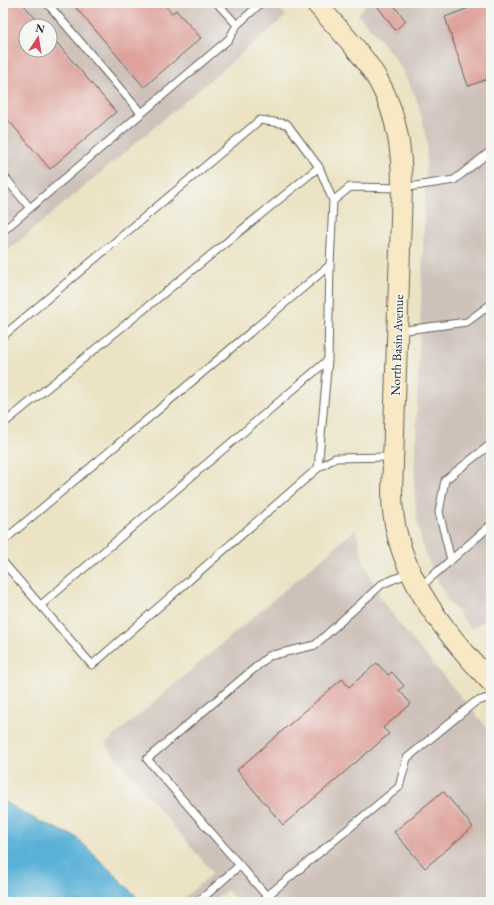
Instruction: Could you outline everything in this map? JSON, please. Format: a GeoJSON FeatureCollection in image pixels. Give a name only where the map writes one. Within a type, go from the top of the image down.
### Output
{"type":"FeatureCollection","features":[{"type":"Feature","properties":{"kind":"street","name":"North Basin Avenue"},"geometry":{"type":"LineString","coordinates":[[316,3],[359,53],[379,81],[392,112],[400,141],[402,188],[392,508],[399,542],[414,581],[452,636],[491,682]]}},
{"type":"Feature","properties":{"kind":"lane"},"geometry":{"type":"LineString","coordinates":[[47,3],[141,113]]}},
{"type":"Feature","properties":{"kind":"lane"},"geometry":{"type":"LineString","coordinates":[[217,3],[237,25]]}},
{"type":"Feature","properties":{"kind":"lane"},"geometry":{"type":"LineString","coordinates":[[3,231],[229,39],[237,25],[261,3]]}},
{"type":"Feature","properties":{"kind":"lane"},"geometry":{"type":"LineString","coordinates":[[3,336],[260,120],[288,124],[319,168],[333,201],[328,360],[318,468]]}},
{"type":"Feature","properties":{"kind":"lane"},"geometry":{"type":"LineString","coordinates":[[333,201],[350,187],[402,188],[454,180],[491,151]]}},
{"type":"Feature","properties":{"kind":"lane"},"geometry":{"type":"LineString","coordinates":[[3,424],[319,168]]}},
{"type":"Feature","properties":{"kind":"lane"},"geometry":{"type":"LineString","coordinates":[[3,175],[30,208]]}},
{"type":"Feature","properties":{"kind":"lane"},"geometry":{"type":"LineString","coordinates":[[3,541],[330,265]]}},
{"type":"Feature","properties":{"kind":"lane"},"geometry":{"type":"LineString","coordinates":[[397,331],[467,322],[491,304]]}},
{"type":"Feature","properties":{"kind":"lane"},"geometry":{"type":"LineString","coordinates":[[41,605],[328,360]]}},
{"type":"Feature","properties":{"kind":"lane"},"geometry":{"type":"LineString","coordinates":[[451,560],[439,512],[445,480],[491,444]]}},
{"type":"Feature","properties":{"kind":"lane"},"geometry":{"type":"LineString","coordinates":[[3,562],[92,665],[318,468],[335,458],[393,457]]}},
{"type":"Feature","properties":{"kind":"lane"},"geometry":{"type":"LineString","coordinates":[[491,525],[451,560],[414,581],[382,584],[315,645],[270,656],[147,759],[269,899],[399,787],[408,758],[475,702],[491,697]]}},
{"type":"Feature","properties":{"kind":"lane"},"geometry":{"type":"LineString","coordinates":[[198,902],[240,865]]}},
{"type":"Feature","properties":{"kind":"shaded area"},"geometry":{"type":"Polygon","coordinates":[[[3,3],[274,3],[286,16],[3,255],[3,3]]]}},
{"type":"Feature","properties":{"kind":"shaded area"},"geometry":{"type":"Polygon","coordinates":[[[367,3],[491,3],[491,614],[472,630],[447,600],[425,554],[417,523],[414,484],[427,142],[415,95],[403,72],[391,53],[358,14],[367,3]]]}},
{"type":"Feature","properties":{"kind":"shaded area"},"geometry":{"type":"Polygon","coordinates":[[[356,529],[364,563],[381,599],[404,630],[491,732],[491,902],[238,902],[227,890],[212,902],[179,902],[213,873],[105,744],[356,529]]]}},
{"type":"Feature","properties":{"kind":"water"},"geometry":{"type":"Polygon","coordinates":[[[3,798],[7,803],[40,822],[76,837],[142,902],[3,902],[3,798]]]}},
{"type":"Feature","properties":{"kind":"building"},"geometry":{"type":"Polygon","coordinates":[[[3,3],[22,3],[35,18],[18,18],[18,58],[58,58],[58,44],[116,112],[50,169],[3,114],[3,3]]]}},
{"type":"Feature","properties":{"kind":"building"},"geometry":{"type":"Polygon","coordinates":[[[72,3],[163,3],[172,13],[176,10],[201,38],[144,87],[72,3]]]}},
{"type":"Feature","properties":{"kind":"building"},"geometry":{"type":"Polygon","coordinates":[[[375,3],[392,3],[406,21],[395,30],[375,3]]]}},
{"type":"Feature","properties":{"kind":"building"},"geometry":{"type":"Polygon","coordinates":[[[482,3],[491,3],[491,78],[468,86],[445,17],[482,3]]]}},
{"type":"Feature","properties":{"kind":"building"},"geometry":{"type":"Polygon","coordinates":[[[377,663],[388,675],[392,672],[404,686],[399,690],[411,704],[383,728],[389,734],[283,825],[237,770],[342,679],[349,687],[377,663]]]}},
{"type":"Feature","properties":{"kind":"building"},"geometry":{"type":"Polygon","coordinates":[[[443,791],[473,827],[425,868],[394,832],[443,791]]]}}]}
